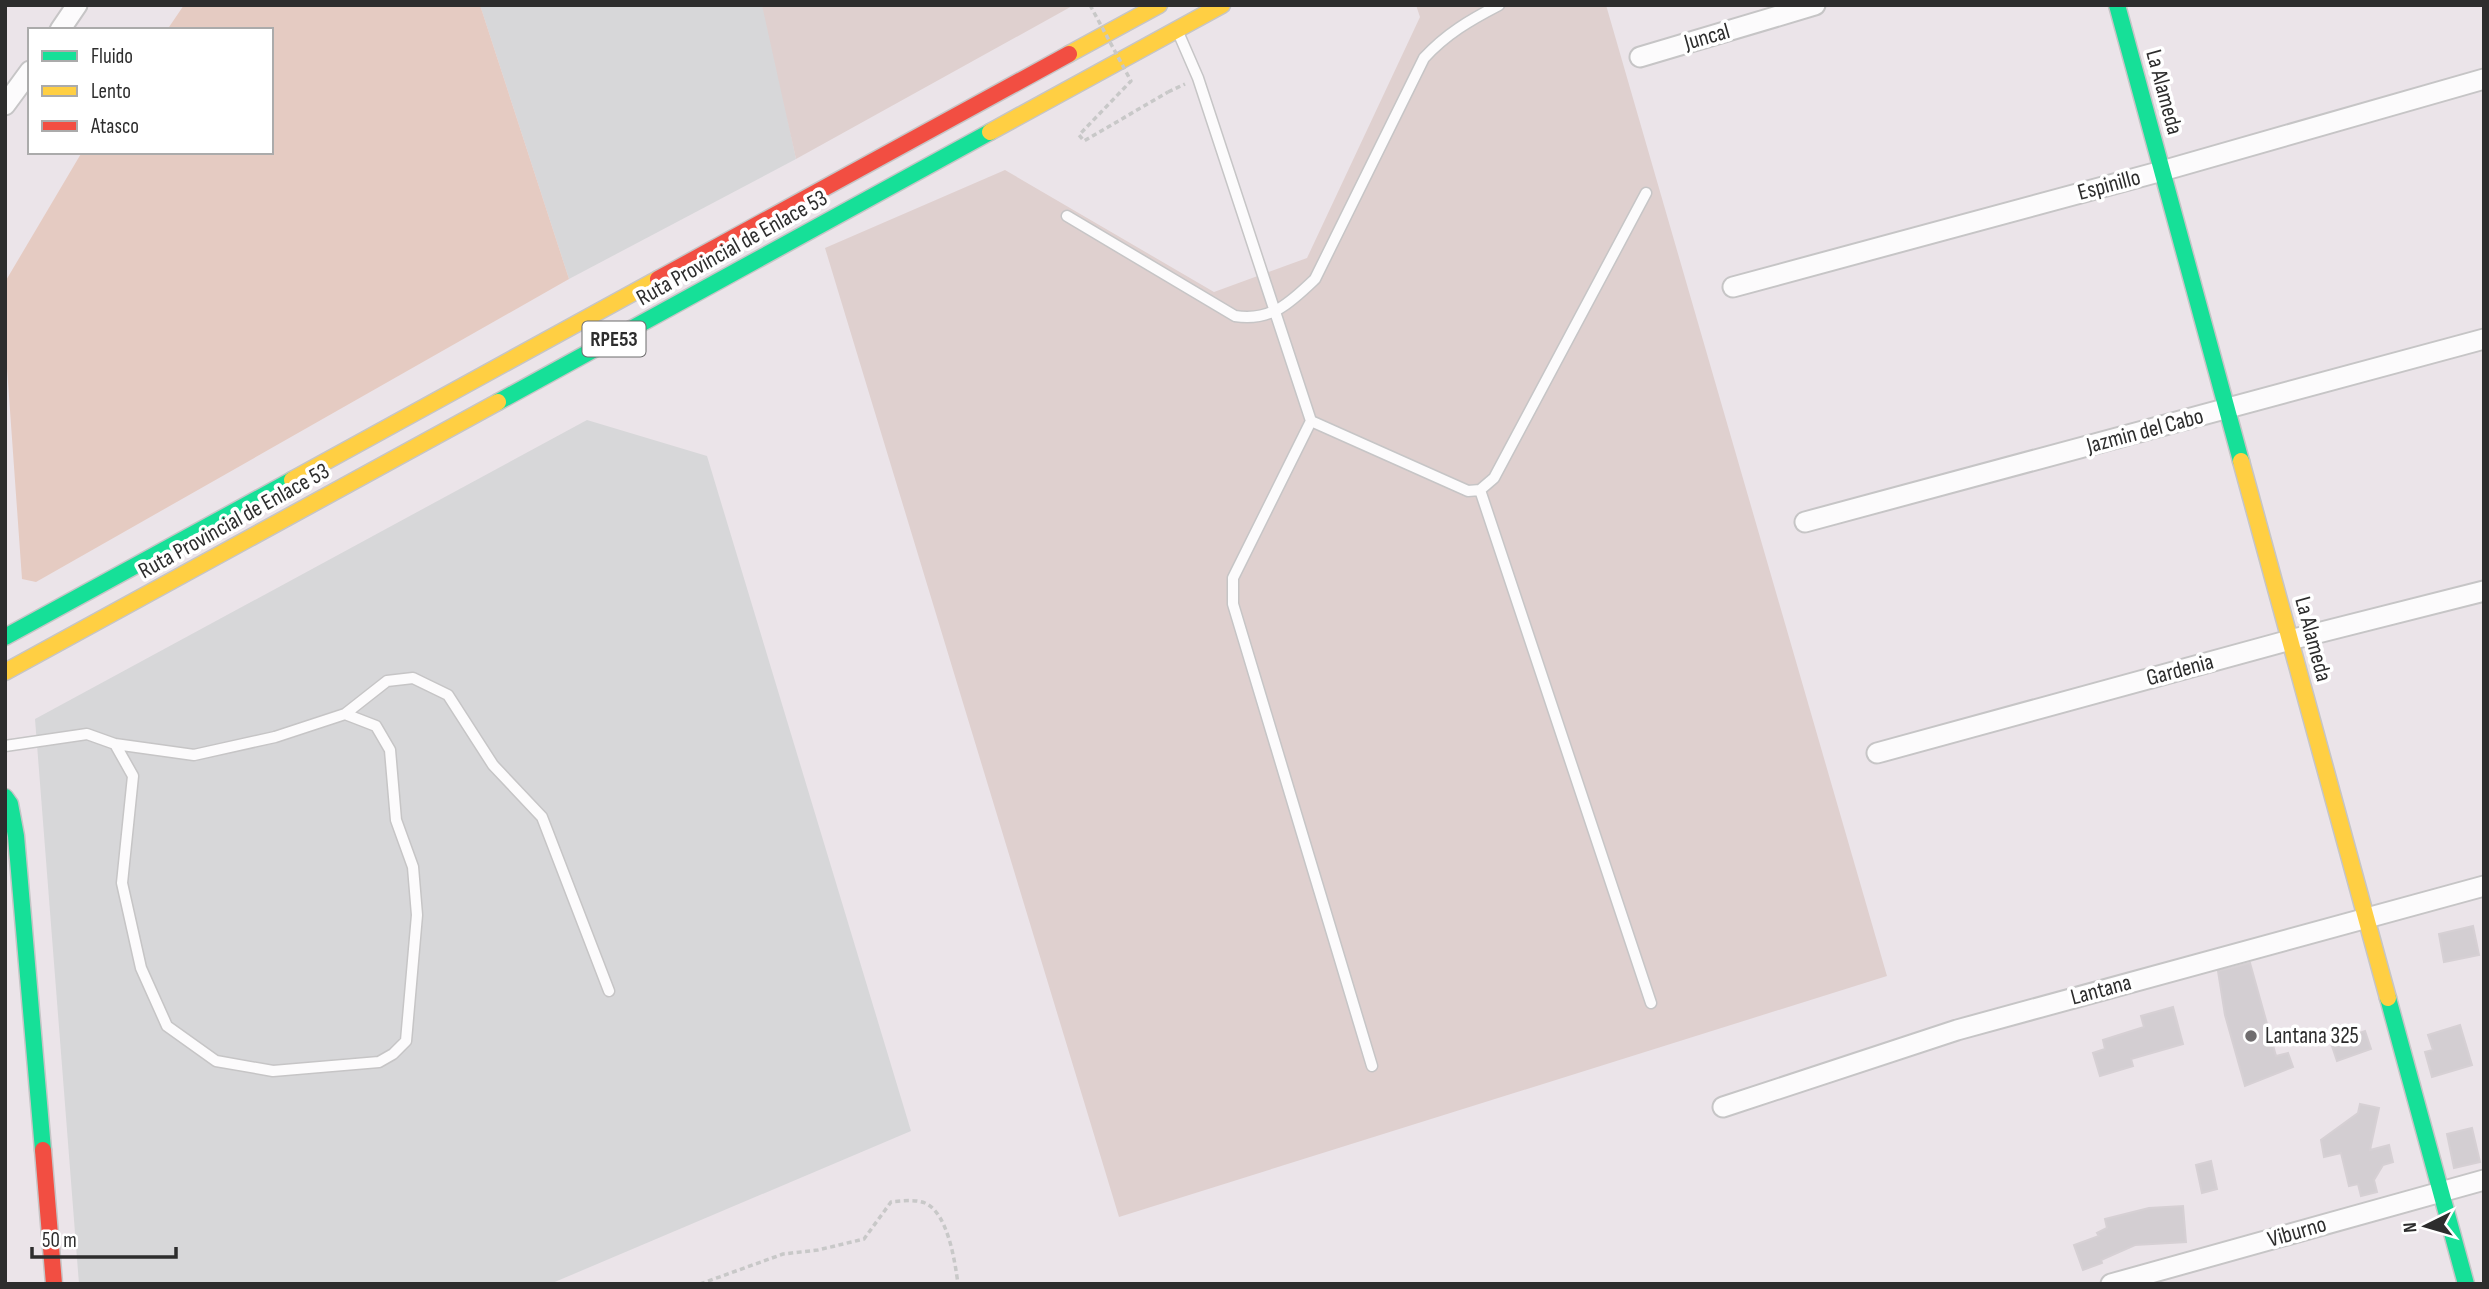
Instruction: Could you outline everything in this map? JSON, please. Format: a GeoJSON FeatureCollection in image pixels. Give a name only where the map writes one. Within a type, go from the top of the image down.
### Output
{"type":"FeatureCollection","features":[{"type":"Feature","properties":{"kind":"main road","name":"Ruta Provincial de Enlace 53"},"geometry":{"type":"LineString","coordinates":[[5,637],[1159,5]]}},
{"type":"Feature","properties":{"kind":"main road","name":"Ruta Provincial de Enlace 53"},"geometry":{"type":"LineString","coordinates":[[5,672],[1222,5]]}},
{"type":"Feature","properties":{"kind":"main road","name":"La Alameda"},"geometry":{"type":"LineString","coordinates":[[2117,5],[2466,1284]]}},
{"type":"Feature","properties":{"kind":"main road"},"geometry":{"type":"LineString","coordinates":[[5,797],[10,804],[16,836],[54,1284]]}},
{"type":"Feature","properties":{"kind":"street"},"geometry":{"type":"LineString","coordinates":[[61,28],[77,5]]}},
{"type":"Feature","properties":{"kind":"street","name":"Juncal"},"geometry":{"type":"LineString","coordinates":[[1640,57],[1815,5]]}},
{"type":"Feature","properties":{"kind":"street"},"geometry":{"type":"LineString","coordinates":[[5,105],[28,74]]}},
{"type":"Feature","properties":{"kind":"street","name":"Espinillo"},"geometry":{"type":"LineString","coordinates":[[1733,287],[2162,171],[2484,79]]}},
{"type":"Feature","properties":{"kind":"street","name":"Jazmin del Cabo"},"geometry":{"type":"LineString","coordinates":[[1805,522],[2484,339]]}},
{"type":"Feature","properties":{"kind":"street","name":"Gardenia"},"geometry":{"type":"LineString","coordinates":[[1877,753],[2290,640],[2484,591]]}},
{"type":"Feature","properties":{"kind":"street","name":"Lantana"},"geometry":{"type":"LineString","coordinates":[[1723,1107],[1957,1030],[2484,886]]}},
{"type":"Feature","properties":{"kind":"street","name":"Viburno"},"geometry":{"type":"LineString","coordinates":[[2111,1284],[2484,1180]]}},
{"type":"Feature","properties":{"kind":"lane"},"geometry":{"type":"LineString","coordinates":[[1067,216],[1235,316],[1260,317],[1275,313],[1315,279],[1424,58],[1441,40],[1461,25],[1499,5]]}},
{"type":"Feature","properties":{"kind":"lane"},"geometry":{"type":"LineString","coordinates":[[1177,30],[1198,78],[1311,421],[1233,578],[1233,604],[1372,1066]]}},
{"type":"Feature","properties":{"kind":"lane"},"geometry":{"type":"LineString","coordinates":[[1311,421],[1468,491],[1480,489],[1494,478],[1646,193]]}},
{"type":"Feature","properties":{"kind":"lane"},"geometry":{"type":"LineString","coordinates":[[1480,489],[1651,1003]]}},
{"type":"Feature","properties":{"kind":"lane"},"geometry":{"type":"LineString","coordinates":[[5,746],[87,734],[115,744],[194,755],[275,737],[345,714],[387,681],[413,678],[448,695],[493,765],[542,817],[608,991]]}},
{"type":"Feature","properties":{"kind":"lane"},"geometry":{"type":"LineString","coordinates":[[115,744],[133,776],[122,883],[141,968],[167,1026],[216,1061],[273,1071],[379,1062],[393,1055],[406,1041],[417,915],[413,867],[396,820],[390,750],[376,726],[345,714]]}},
{"type":"Feature","properties":{"kind":"path"},"geometry":{"type":"LineString","coordinates":[[1090,5],[1131,81],[1080,135],[1084,141],[1168,92]]}},
{"type":"Feature","properties":{"kind":"path"},"geometry":{"type":"LineString","coordinates":[[700,1284],[783,1254],[818,1250],[864,1239],[891,1202],[910,1200],[927,1204],[940,1219],[948,1237],[958,1284]]}},
{"type":"Feature","properties":{"kind":"shaded area"},"geometry":{"type":"Polygon","coordinates":[[[184,5],[480,5],[569,279],[36,582],[22,579],[5,340],[5,282],[81,154],[273,154],[273,28],[168,28],[184,5]]]}},
{"type":"Feature","properties":{"kind":"shaded area"},"geometry":{"type":"Polygon","coordinates":[[[480,5],[764,5],[796,159],[569,279],[480,5]]]}},
{"type":"Feature","properties":{"kind":"shaded area"},"geometry":{"type":"Polygon","coordinates":[[[762,5],[1074,5],[796,159],[762,5]]]}},
{"type":"Feature","properties":{"kind":"shaded area"},"geometry":{"type":"Polygon","coordinates":[[[1416,5],[1606,5],[1887,976],[1119,1217],[825,248],[1005,170],[1214,292],[1307,258],[1420,17],[1416,5]]]}},
{"type":"Feature","properties":{"kind":"shaded area"},"geometry":{"type":"Polygon","coordinates":[[[587,420],[707,456],[911,1131],[550,1284],[79,1284],[35,719],[587,420]]]}},
{"type":"Feature","properties":{"kind":"building"},"geometry":{"type":"Polygon","coordinates":[[[2473,926],[2479,955],[2444,962],[2439,934],[2473,926]]]}},
{"type":"Feature","properties":{"kind":"building","name":"Lantana 325"},"geometry":{"type":"Polygon","coordinates":[[[2250,963],[2276,1056],[2288,1053],[2293,1067],[2245,1086],[2225,1015],[2218,971],[2250,963]]]}},
{"type":"Feature","properties":{"kind":"building"},"geometry":{"type":"Polygon","coordinates":[[[2173,1007],[2183,1044],[2131,1059],[2133,1066],[2100,1076],[2093,1053],[2105,1049],[2103,1040],[2144,1027],[2141,1016],[2173,1007]]]}},
{"type":"Feature","properties":{"kind":"building"},"geometry":{"type":"Polygon","coordinates":[[[2460,1025],[2472,1065],[2432,1077],[2425,1052],[2433,1050],[2428,1035],[2460,1025]]]}},
{"type":"Feature","properties":{"kind":"building"},"geometry":{"type":"Polygon","coordinates":[[[2365,1031],[2371,1049],[2337,1061],[2331,1043],[2365,1031]]]}},
{"type":"Feature","properties":{"kind":"building"},"geometry":{"type":"Polygon","coordinates":[[[2360,1104],[2379,1108],[2370,1150],[2389,1145],[2393,1162],[2383,1165],[2374,1180],[2377,1192],[2361,1196],[2358,1184],[2349,1186],[2341,1153],[2324,1157],[2321,1140],[2358,1113],[2360,1104]]]}},
{"type":"Feature","properties":{"kind":"building"},"geometry":{"type":"Polygon","coordinates":[[[2472,1128],[2480,1162],[2454,1168],[2447,1134],[2472,1128]]]}},
{"type":"Feature","properties":{"kind":"building"},"geometry":{"type":"Polygon","coordinates":[[[2211,1161],[2217,1189],[2202,1193],[2196,1165],[2211,1161]]]}},
{"type":"Feature","properties":{"kind":"building"},"geometry":{"type":"Polygon","coordinates":[[[2183,1206],[2186,1242],[2135,1245],[2083,1270],[2074,1245],[2099,1236],[2097,1233],[2107,1228],[2105,1219],[2149,1208],[2183,1206]]]}},
{"type":"Feature","properties":{"kind":"traffic: fast"},"geometry":{"type":"LineString","coordinates":[[2117,5],[2241,461]]}},
{"type":"Feature","properties":{"kind":"traffic: fast"},"geometry":{"type":"LineString","coordinates":[[498,402],[990,132]]}},
{"type":"Feature","properties":{"kind":"traffic: fast"},"geometry":{"type":"LineString","coordinates":[[5,637],[292,480]]}},
{"type":"Feature","properties":{"kind":"traffic: fast"},"geometry":{"type":"LineString","coordinates":[[5,797],[10,804],[16,836],[43,1150]]}},
{"type":"Feature","properties":{"kind":"traffic: fast"},"geometry":{"type":"LineString","coordinates":[[2388,998],[2466,1284]]}},
{"type":"Feature","properties":{"kind":"traffic: slow"},"geometry":{"type":"LineString","coordinates":[[1069,54],[1159,5]]}},
{"type":"Feature","properties":{"kind":"traffic: slow"},"geometry":{"type":"LineString","coordinates":[[990,132],[1222,5]]}},
{"type":"Feature","properties":{"kind":"traffic: slow"},"geometry":{"type":"LineString","coordinates":[[292,480],[658,279]]}},
{"type":"Feature","properties":{"kind":"traffic: slow"},"geometry":{"type":"LineString","coordinates":[[5,672],[498,402]]}},
{"type":"Feature","properties":{"kind":"traffic: slow"},"geometry":{"type":"LineString","coordinates":[[2241,461],[2388,998]]}},
{"type":"Feature","properties":{"kind":"traffic: jam"},"geometry":{"type":"LineString","coordinates":[[658,279],[1069,54]]}},
{"type":"Feature","properties":{"kind":"traffic: jam"},"geometry":{"type":"LineString","coordinates":[[43,1150],[54,1284]]}},
{"type":"Feature","properties":{"kind":"place","name":"Lantana 325"},"geometry":{"type":"Point","coordinates":[2251,1036]}}]}
